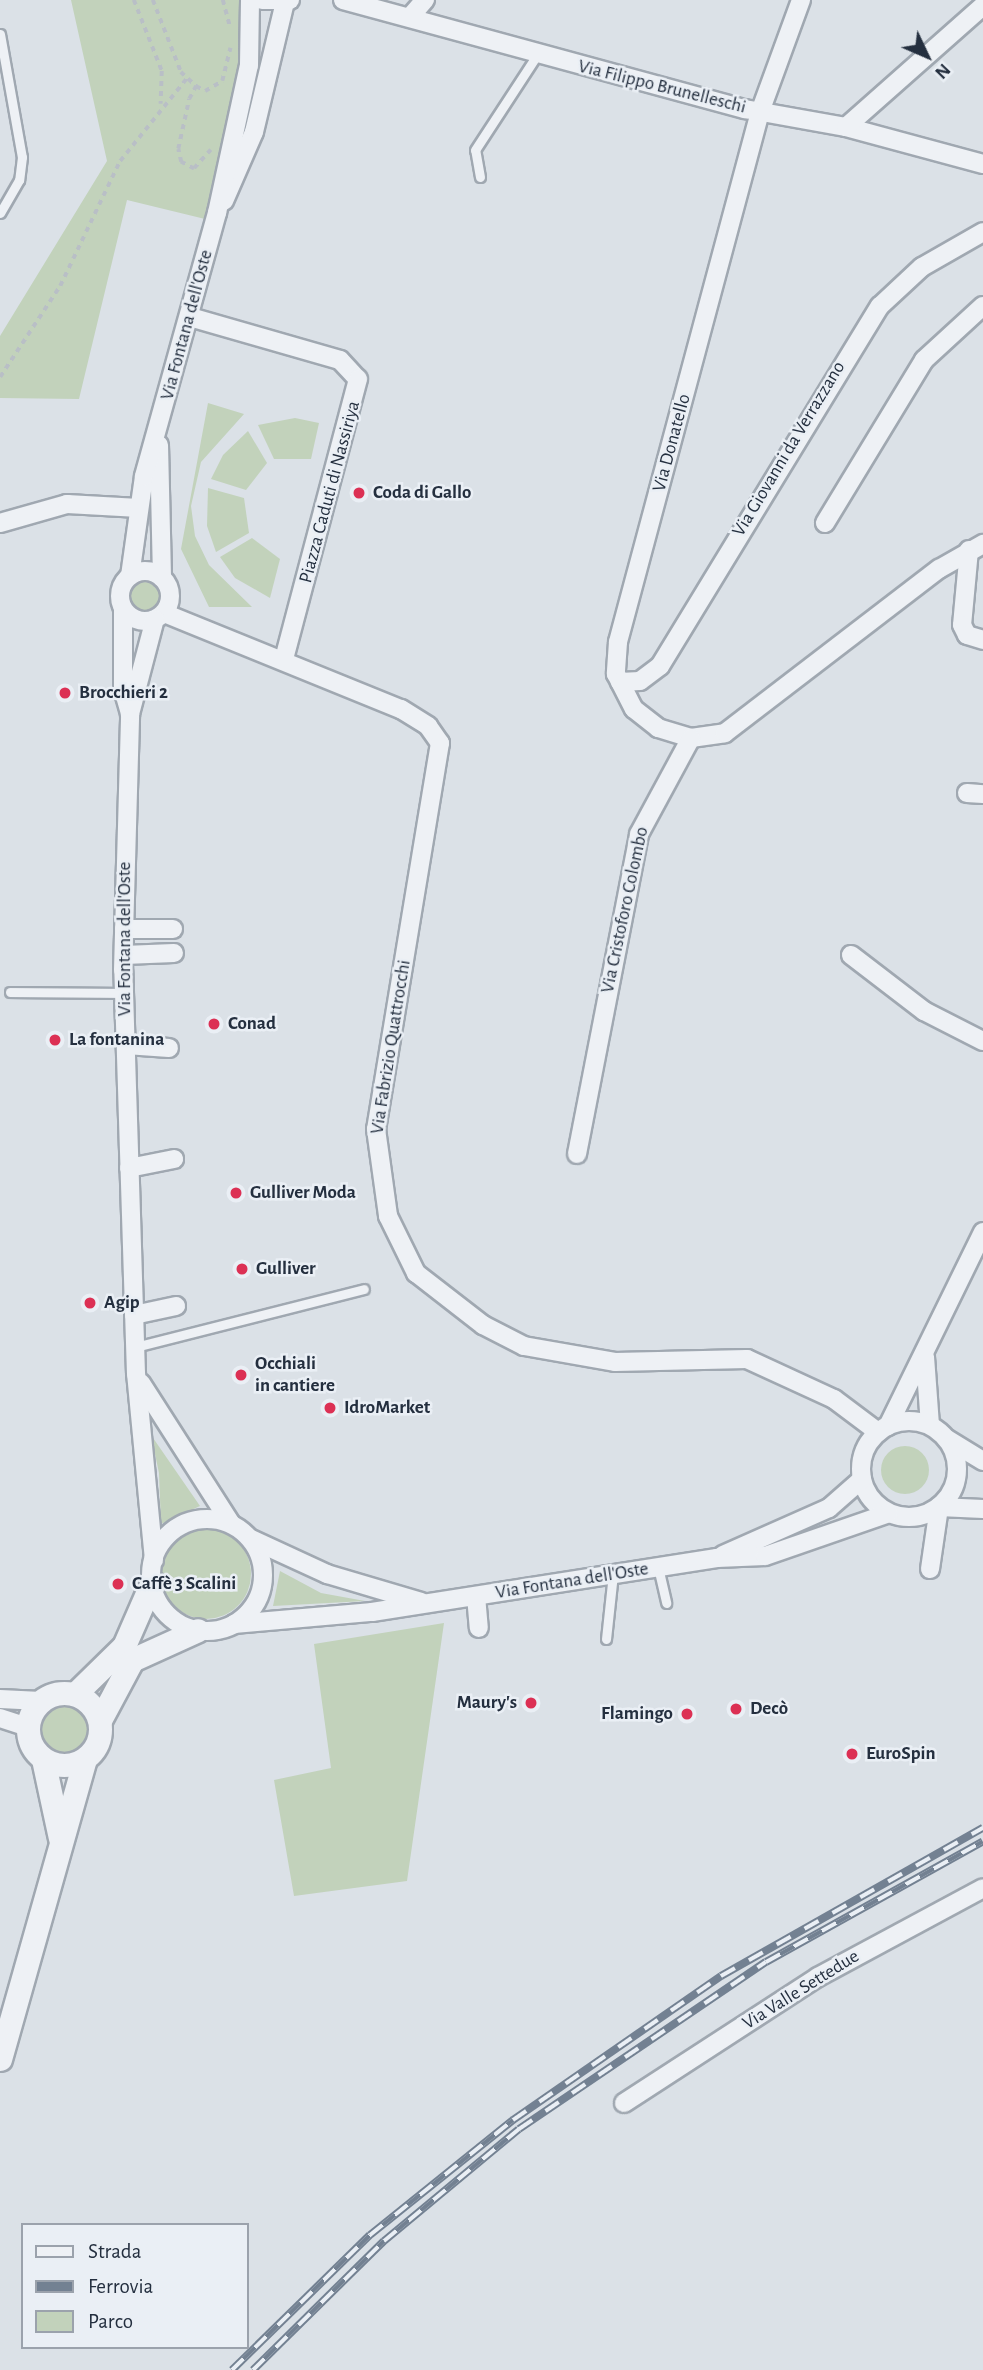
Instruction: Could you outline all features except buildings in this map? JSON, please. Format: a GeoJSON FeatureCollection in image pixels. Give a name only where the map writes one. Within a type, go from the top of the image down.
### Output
{"type":"FeatureCollection","features":[{"type":"Feature","properties":{"kind":"street","name":"Via Fontana dell'Oste"},"geometry":{"type":"LineString","coordinates":[[130,576],[139,508],[217,213],[233,124],[250,56],[250,0]]}},
{"type":"Feature","properties":{"kind":"street"},"geometry":{"type":"LineString","coordinates":[[262,0],[288,1]]}},
{"type":"Feature","properties":{"kind":"street","name":"Via Filippo Brunelleschi"},"geometry":{"type":"LineString","coordinates":[[343,0],[537,55],[760,112],[846,127],[983,164]]}},
{"type":"Feature","properties":{"kind":"street"},"geometry":{"type":"LineString","coordinates":[[410,17],[425,0]]}},
{"type":"Feature","properties":{"kind":"street","name":"Via Donatello"},"geometry":{"type":"LineString","coordinates":[[620,682],[618,642],[760,112],[801,0]]}},
{"type":"Feature","properties":{"kind":"street","name":"Via Fontana dell'Oste"},"geometry":{"type":"LineString","coordinates":[[217,213],[254,132],[288,1]]}},
{"type":"Feature","properties":{"kind":"street"},"geometry":{"type":"LineString","coordinates":[[846,127],[983,6]]}},
{"type":"Feature","properties":{"kind":"street","name":"Via Giovanni da Verrazzano"},"geometry":{"type":"LineString","coordinates":[[620,682],[645,679],[660,666],[880,306],[922,267],[983,232]]}},
{"type":"Feature","properties":{"kind":"street"},"geometry":{"type":"LineString","coordinates":[[825,523],[924,360],[983,306]]}},
{"type":"Feature","properties":{"kind":"street","name":"Piazza Caduti di Nassiriya"},"geometry":{"type":"LineString","coordinates":[[190,317],[340,360],[358,379],[284,660]]}},
{"type":"Feature","properties":{"kind":"street","name":"Via Fontana dell'Oste"},"geometry":{"type":"LineString","coordinates":[[158,438],[162,578]]}},
{"type":"Feature","properties":{"kind":"street"},"geometry":{"type":"LineString","coordinates":[[0,523],[67,504],[139,508]]}},
{"type":"Feature","properties":{"kind":"street"},"geometry":{"type":"LineString","coordinates":[[620,682],[644,719],[691,738],[739,726],[976,547]]}},
{"type":"Feature","properties":{"kind":"street"},"geometry":{"type":"LineString","coordinates":[[976,547],[962,625],[967,635],[983,639]]}},
{"type":"Feature","properties":{"kind":"street"},"geometry":{"type":"LineString","coordinates":[[146,571],[162,578],[170,598],[160,616],[137,620],[123,608],[121,591],[130,576],[146,571]]}},
{"type":"Feature","properties":{"kind":"street","name":"Via Fontana dell'Oste"},"geometry":{"type":"LineString","coordinates":[[123,608],[123,689],[130,714]]}},
{"type":"Feature","properties":{"kind":"street","name":"Via Fontana dell'Oste"},"geometry":{"type":"LineString","coordinates":[[153,1571],[136,1374],[124,929],[130,714],[160,616]]}},
{"type":"Feature","properties":{"kind":"street","name":"Via Fabrizio Quattrocchi"},"geometry":{"type":"LineString","coordinates":[[160,616],[284,660],[409,713],[431,730],[442,748],[376,1129],[388,1216],[409,1264],[454,1305],[524,1346],[615,1362],[747,1359],[824,1394],[883,1429]]}},
{"type":"Feature","properties":{"kind":"street","name":"Via Cristoforo Colombo"},"geometry":{"type":"LineString","coordinates":[[577,1154],[639,834],[691,738]]}},
{"type":"Feature","properties":{"kind":"street"},"geometry":{"type":"LineString","coordinates":[[124,929],[173,929]]}},
{"type":"Feature","properties":{"kind":"street"},"geometry":{"type":"LineString","coordinates":[[124,955],[174,953]]}},
{"type":"Feature","properties":{"kind":"street"},"geometry":{"type":"LineString","coordinates":[[851,955],[924,1011],[983,1041]]}},
{"type":"Feature","properties":{"kind":"street"},"geometry":{"type":"LineString","coordinates":[[126,1045],[169,1048]]}},
{"type":"Feature","properties":{"kind":"street"},"geometry":{"type":"LineString","coordinates":[[129,1168],[174,1159]]}},
{"type":"Feature","properties":{"kind":"street"},"geometry":{"type":"LineString","coordinates":[[983,1232],[925,1353],[883,1429],[861,1462],[862,1479],[889,1513],[983,1509]]}},
{"type":"Feature","properties":{"kind":"street"},"geometry":{"type":"LineString","coordinates":[[134,1315],[176,1306]]}},
{"type":"Feature","properties":{"kind":"street"},"geometry":{"type":"LineString","coordinates":[[925,1353],[930,1425]]}},
{"type":"Feature","properties":{"kind":"street","name":"Via Fontana dell'Oste"},"geometry":{"type":"LineString","coordinates":[[136,1374],[183,1458],[232,1524]]}},
{"type":"Feature","properties":{"kind":"street"},"geometry":{"type":"LineString","coordinates":[[883,1429],[930,1425],[983,1461]]}},
{"type":"Feature","properties":{"kind":"street"},"geometry":{"type":"LineString","coordinates":[[930,1569],[936,1532],[931,1511],[958,1467],[947,1439]]}},
{"type":"Feature","properties":{"kind":"street","name":"Via Fontana dell'Oste"},"geometry":{"type":"LineString","coordinates":[[717,1558],[829,1508],[862,1479]]}},
{"type":"Feature","properties":{"kind":"street","name":"Via Fontana dell'Oste"},"geometry":{"type":"LineString","coordinates":[[234,1624],[428,1604],[717,1558],[775,1554],[889,1513]]}},
{"type":"Feature","properties":{"kind":"street"},"geometry":{"type":"LineString","coordinates":[[0,1699],[41,1701],[75,1694],[124,1646],[162,1543],[185,1525],[213,1519],[232,1524],[250,1539],[262,1585],[234,1624],[198,1630],[132,1660],[100,1720],[99,1742],[85,1759],[0,2059]]}},
{"type":"Feature","properties":{"kind":"street","name":"Via Fontana dell'Oste"},"geometry":{"type":"LineString","coordinates":[[250,1539],[327,1574],[428,1604]]}},
{"type":"Feature","properties":{"kind":"street"},"geometry":{"type":"LineString","coordinates":[[153,1571],[167,1614],[198,1630]]}},
{"type":"Feature","properties":{"kind":"street"},"geometry":{"type":"LineString","coordinates":[[476,1596],[479,1628]]}},
{"type":"Feature","properties":{"kind":"street"},"geometry":{"type":"LineString","coordinates":[[75,1694],[100,1720]]}},
{"type":"Feature","properties":{"kind":"street"},"geometry":{"type":"LineString","coordinates":[[28,1727],[41,1701]]}},
{"type":"Feature","properties":{"kind":"street"},"geometry":{"type":"LineString","coordinates":[[0,1718],[28,1727],[43,1759],[62,1844]]}},
{"type":"Feature","properties":{"kind":"street"},"geometry":{"type":"LineString","coordinates":[[43,1759],[64,1766],[85,1759]]}},
{"type":"Feature","properties":{"kind":"street","name":"Via Valle Settedue"},"geometry":{"type":"LineString","coordinates":[[624,2103],[818,1977],[983,1888]]}},
{"type":"Feature","properties":{"kind":"lane"},"geometry":{"type":"LineString","coordinates":[[0,34],[22,146],[19,180],[0,213]]}},
{"type":"Feature","properties":{"kind":"lane"},"geometry":{"type":"LineString","coordinates":[[480,177],[475,150],[537,55]]}},
{"type":"Feature","properties":{"kind":"lane"},"geometry":{"type":"LineString","coordinates":[[9,992],[124,993]]}},
{"type":"Feature","properties":{"kind":"lane"},"geometry":{"type":"LineString","coordinates":[[135,1347],[363,1289]]}},
{"type":"Feature","properties":{"kind":"lane"},"geometry":{"type":"LineString","coordinates":[[657,1567],[666,1603]]}},
{"type":"Feature","properties":{"kind":"lane"},"geometry":{"type":"LineString","coordinates":[[606,1639],[613,1574]]}},
{"type":"Feature","properties":{"kind":"path"},"geometry":{"type":"LineString","coordinates":[[134,0],[162,71],[161,106]]}},
{"type":"Feature","properties":{"kind":"path"},"geometry":{"type":"LineString","coordinates":[[153,0],[187,78],[196,86],[215,89],[226,72],[230,27],[223,0]]}},
{"type":"Feature","properties":{"kind":"path"},"geometry":{"type":"LineString","coordinates":[[0,377],[60,286],[120,160],[161,106],[187,78]]}},
{"type":"Feature","properties":{"kind":"path"},"geometry":{"type":"LineString","coordinates":[[196,86],[178,149],[181,162],[201,166],[219,127],[233,124]]}},
{"type":"Feature","properties":{"kind":"green space"},"geometry":{"type":"Polygon","coordinates":[[[71,0],[244,0],[251,44],[205,219],[127,200],[79,399],[0,398],[0,336],[107,161],[71,0]]]}},
{"type":"Feature","properties":{"kind":"green space"},"geometry":{"type":"Polygon","coordinates":[[[208,403],[244,414],[201,462],[191,506],[195,536],[209,565],[252,607],[209,607],[181,549],[208,403]]]}},
{"type":"Feature","properties":{"kind":"green space"},"geometry":{"type":"Polygon","coordinates":[[[295,418],[319,423],[311,459],[274,459],[258,425],[295,418]]]}},
{"type":"Feature","properties":{"kind":"green space"},"geometry":{"type":"Polygon","coordinates":[[[248,431],[267,463],[246,490],[211,479],[223,455],[248,431]]]}},
{"type":"Feature","properties":{"kind":"green space"},"geometry":{"type":"Polygon","coordinates":[[[208,488],[244,498],[249,533],[216,552],[207,526],[208,488]]]}},
{"type":"Feature","properties":{"kind":"green space"},"geometry":{"type":"Polygon","coordinates":[[[252,538],[280,559],[270,598],[235,578],[220,557],[252,538]]]}},
{"type":"Feature","properties":{"kind":"green space"},"geometry":{"type":"Polygon","coordinates":[[[144,582],[155,587],[160,598],[155,609],[144,614],[133,609],[128,598],[133,587],[144,582]]]}},
{"type":"Feature","properties":{"kind":"green space"},"geometry":{"type":"Polygon","coordinates":[[[151,1435],[200,1506],[161,1524],[159,1473],[151,1435]]]}},
{"type":"Feature","properties":{"kind":"green space"},"geometry":{"type":"Polygon","coordinates":[[[905,1446],[922,1453],[929,1470],[922,1487],[905,1494],[888,1487],[881,1470],[888,1453],[905,1446]]]}},
{"type":"Feature","properties":{"kind":"green space"},"geometry":{"type":"Polygon","coordinates":[[[206,1529],[223,1532],[238,1542],[248,1557],[251,1574],[248,1591],[238,1606],[223,1616],[206,1619],[189,1616],[174,1606],[164,1591],[161,1574],[164,1557],[174,1542],[189,1532],[206,1529]]]}},
{"type":"Feature","properties":{"kind":"green space"},"geometry":{"type":"Polygon","coordinates":[[[280,1571],[321,1593],[365,1601],[273,1606],[280,1571]]]}},
{"type":"Feature","properties":{"kind":"green space"},"geometry":{"type":"Polygon","coordinates":[[[444,1623],[407,1881],[294,1896],[274,1780],[331,1768],[314,1644],[444,1623]]]}},
{"type":"Feature","properties":{"kind":"green space"},"geometry":{"type":"Polygon","coordinates":[[[64,1701],[83,1708],[90,1727],[83,1746],[64,1753],[45,1746],[38,1727],[45,1708],[64,1701]]]}},
{"type":"Feature","properties":{"kind":"railway"},"geometry":{"type":"LineString","coordinates":[[232,2370],[370,2235],[513,2120],[721,1976],[983,1828]]}},
{"type":"Feature","properties":{"kind":"railway"},"geometry":{"type":"LineString","coordinates":[[253,2370],[384,2241],[519,2129],[766,1962],[983,1841]]}},
{"type":"Feature","properties":{"kind":"place","name":"Coda di Gallo"},"geometry":{"type":"Point","coordinates":[359,493]}},
{"type":"Feature","properties":{"kind":"place","name":"Brocchieri 2"},"geometry":{"type":"Point","coordinates":[65,693]}},
{"type":"Feature","properties":{"kind":"place","name":"Conad"},"geometry":{"type":"Point","coordinates":[214,1024]}},
{"type":"Feature","properties":{"kind":"place","name":"La fontanina"},"geometry":{"type":"Point","coordinates":[55,1040]}},
{"type":"Feature","properties":{"kind":"place","name":"Gulliver Moda"},"geometry":{"type":"Point","coordinates":[236,1193]}},
{"type":"Feature","properties":{"kind":"place","name":"Gulliver"},"geometry":{"type":"Point","coordinates":[242,1269]}},
{"type":"Feature","properties":{"kind":"place","name":"Agip"},"geometry":{"type":"Point","coordinates":[90,1303]}},
{"type":"Feature","properties":{"kind":"place","name":"Occhiali in cantiere"},"geometry":{"type":"Point","coordinates":[241,1375]}},
{"type":"Feature","properties":{"kind":"place","name":"IdroMarket"},"geometry":{"type":"Point","coordinates":[330,1408]}},
{"type":"Feature","properties":{"kind":"place","name":"Caffè 3 Scalini"},"geometry":{"type":"Point","coordinates":[118,1584]}},
{"type":"Feature","properties":{"kind":"place","name":"Maury's"},"geometry":{"type":"Point","coordinates":[531,1703]}},
{"type":"Feature","properties":{"kind":"place","name":"Decò"},"geometry":{"type":"Point","coordinates":[736,1709]}},
{"type":"Feature","properties":{"kind":"place","name":"Flamingo"},"geometry":{"type":"Point","coordinates":[687,1714]}},
{"type":"Feature","properties":{"kind":"place","name":"EuroSpin"},"geometry":{"type":"Point","coordinates":[852,1754]}}]}
